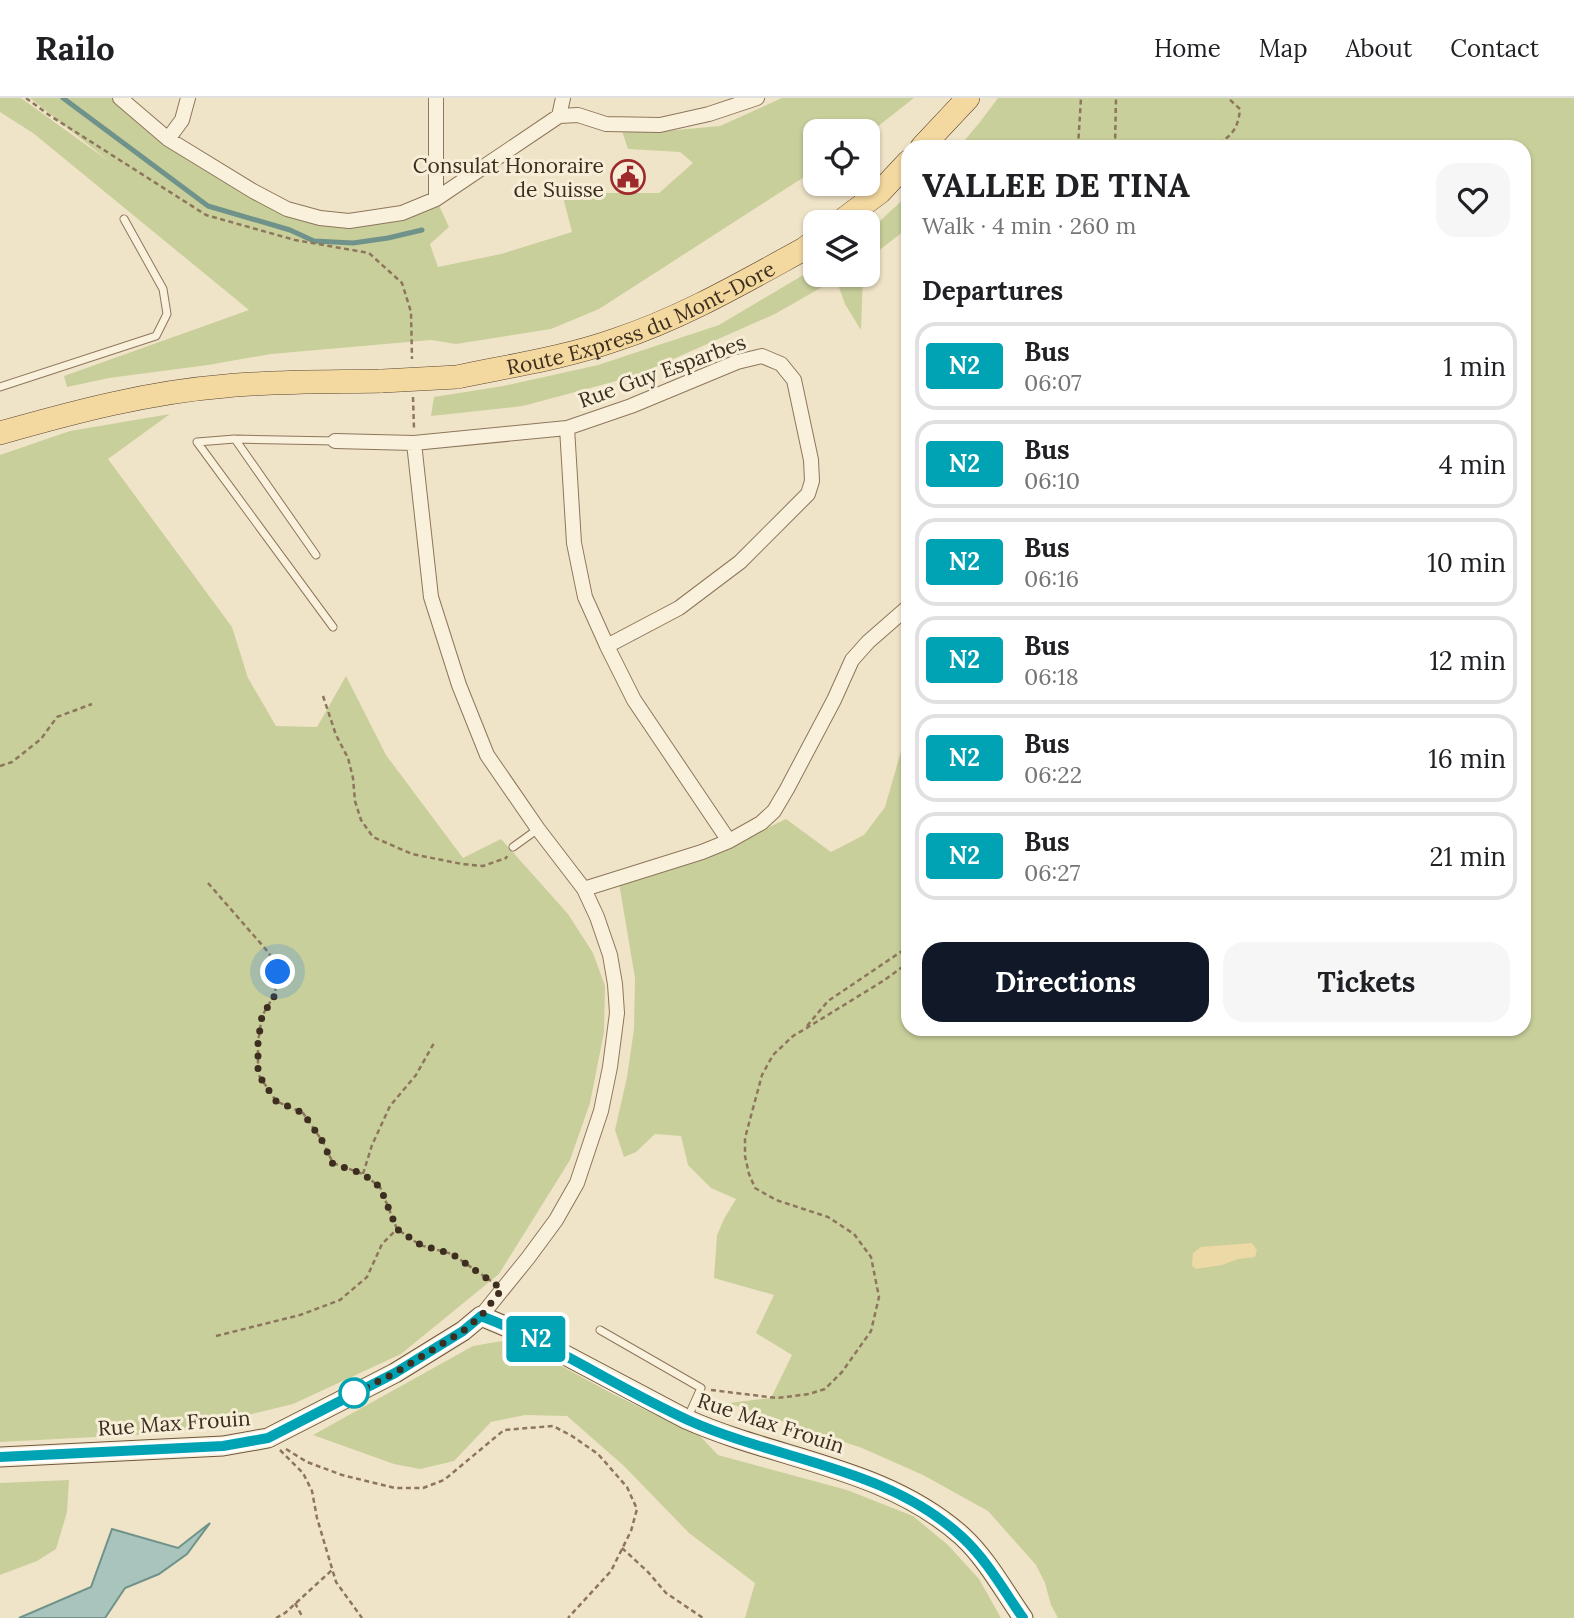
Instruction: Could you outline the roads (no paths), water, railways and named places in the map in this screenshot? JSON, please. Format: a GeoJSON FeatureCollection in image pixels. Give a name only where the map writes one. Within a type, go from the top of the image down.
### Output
{"type":"FeatureCollection","features":[{"type":"Feature","properties":{"kind":"main road"},"geometry":{"type":"LineString","coordinates":[[929,140],[968,98]]}},
{"type":"Feature","properties":{"kind":"main road"},"geometry":{"type":"LineString","coordinates":[[855,210],[880,192],[901,170]]}},
{"type":"Feature","properties":{"kind":"main road","name":"Route Express du Mont-Dore"},"geometry":{"type":"LineString","coordinates":[[0,433],[75,412],[202,389],[457,377],[549,358],[613,341],[653,326],[711,300],[803,250]]}},
{"type":"Feature","properties":{"kind":"street"},"geometry":{"type":"LineString","coordinates":[[120,98],[168,139],[264,197],[287,209],[320,218],[349,221],[402,214],[436,199],[559,116],[578,114],[606,124],[660,125],[709,114],[757,98]]}},
{"type":"Feature","properties":{"kind":"street"},"geometry":{"type":"LineString","coordinates":[[168,139],[182,120],[188,98]]}},
{"type":"Feature","properties":{"kind":"street"},"geometry":{"type":"LineString","coordinates":[[436,98],[436,199]]}},
{"type":"Feature","properties":{"kind":"street"},"geometry":{"type":"LineString","coordinates":[[559,116],[563,98]]}},
{"type":"Feature","properties":{"kind":"street"},"geometry":{"type":"LineString","coordinates":[[709,114],[711,98]]}},
{"type":"Feature","properties":{"kind":"street","name":"Rue Guy Esparbes"},"geometry":{"type":"LineString","coordinates":[[335,441],[414,443],[567,428],[631,406],[737,362],[762,356],[782,364],[794,380],[811,460],[812,481],[807,494],[740,562],[679,608],[607,646]]}},
{"type":"Feature","properties":{"kind":"street"},"geometry":{"type":"LineString","coordinates":[[567,428],[574,543],[585,597],[634,700],[729,841]]}},
{"type":"Feature","properties":{"kind":"street"},"geometry":{"type":"LineString","coordinates":[[414,443],[431,597],[459,685],[487,755],[538,829],[584,888],[610,955],[615,984],[617,1013],[610,1067],[601,1111],[578,1183],[556,1220],[481,1316]]}},
{"type":"Feature","properties":{"kind":"street"},"geometry":{"type":"LineString","coordinates":[[584,888],[702,852],[761,823],[774,811],[834,700],[852,660],[901,613]]}},
{"type":"Feature","properties":{"kind":"street","name":"Rue Max Frouin"},"geometry":{"type":"LineString","coordinates":[[0,1457],[223,1446],[268,1438],[395,1373],[463,1331],[481,1316],[533,1338],[710,1430],[856,1475],[890,1489],[933,1513],[963,1537],[984,1561],[1023,1618]]}},
{"type":"Feature","properties":{"kind":"lane"},"geometry":{"type":"LineString","coordinates":[[0,387],[156,336],[167,314],[163,289],[124,219]]}},
{"type":"Feature","properties":{"kind":"lane"},"geometry":{"type":"LineString","coordinates":[[235,439],[316,555]]}},
{"type":"Feature","properties":{"kind":"lane"},"geometry":{"type":"LineString","coordinates":[[333,627],[197,442],[235,439],[335,441]]}},
{"type":"Feature","properties":{"kind":"lane"},"geometry":{"type":"LineString","coordinates":[[513,847],[538,829]]}},
{"type":"Feature","properties":{"kind":"lane"},"geometry":{"type":"LineString","coordinates":[[600,1330],[701,1388],[686,1419]]}},
{"type":"Feature","properties":{"kind":"water"},"geometry":{"type":"Polygon","coordinates":[[[210,1523],[187,1554],[159,1574],[125,1588],[105,1618],[19,1618],[91,1587],[112,1529],[178,1548],[210,1523]]]}},
{"type":"Feature","properties":{"kind":"waterway"},"geometry":{"type":"LineString","coordinates":[[63,98],[208,206],[290,230],[314,241],[353,243],[422,230]]}},
{"type":"Feature","properties":{"kind":"place","name":"Consulat Honoraire de Suisse"},"geometry":{"type":"Point","coordinates":[628,177]}}]}
